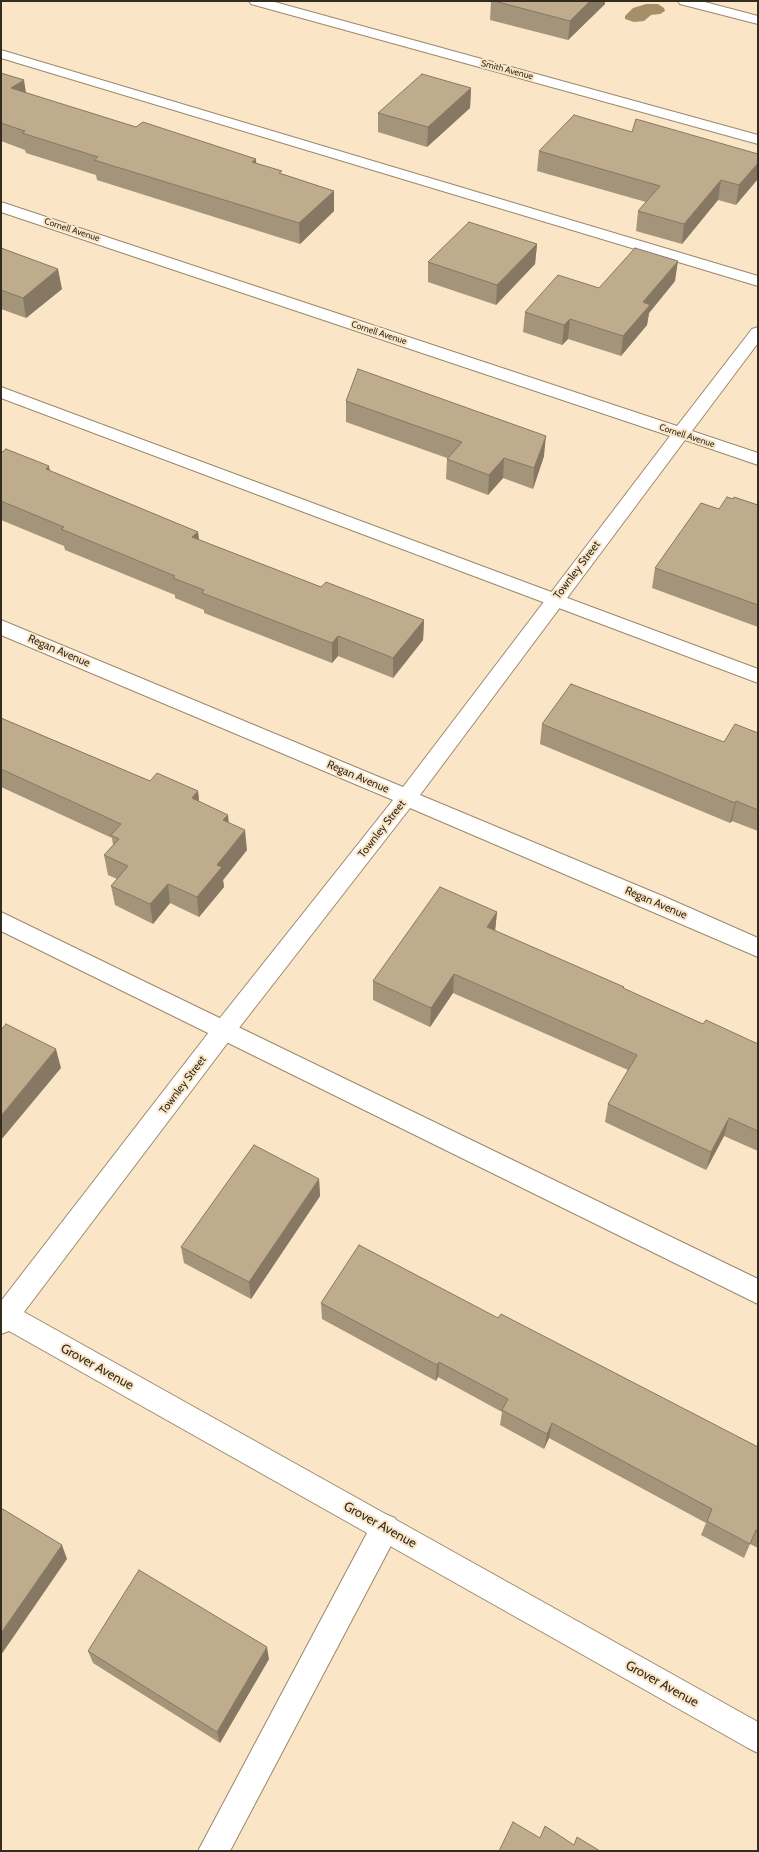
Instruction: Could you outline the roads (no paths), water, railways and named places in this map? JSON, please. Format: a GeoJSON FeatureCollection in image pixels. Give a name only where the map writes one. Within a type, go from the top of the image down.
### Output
{"type":"FeatureCollection","features":[{"type":"Feature","properties":{"kind":"street","name":"Smith Avenue"},"geometry":{"type":"LineString","coordinates":[[256,1],[758,140]]}},
{"type":"Feature","properties":{"kind":"street"},"geometry":{"type":"LineString","coordinates":[[685,1],[758,20]]}},
{"type":"Feature","properties":{"kind":"street"},"geometry":{"type":"LineString","coordinates":[[1,54],[758,281]]}},
{"type":"Feature","properties":{"kind":"street","name":"Cornell Avenue"},"geometry":{"type":"LineString","coordinates":[[1,207],[758,459]]}},
{"type":"Feature","properties":{"kind":"street","name":"Townley Street"},"geometry":{"type":"LineString","coordinates":[[3,1317],[224,1030],[406,798],[758,332]]}},
{"type":"Feature","properties":{"kind":"street"},"geometry":{"type":"LineString","coordinates":[[1,392],[758,676]]}},
{"type":"Feature","properties":{"kind":"street","name":"Regan Avenue"},"geometry":{"type":"LineString","coordinates":[[1,627],[657,903],[758,948]]}},
{"type":"Feature","properties":{"kind":"street"},"geometry":{"type":"LineString","coordinates":[[1,921],[758,1292]]}},
{"type":"Feature","properties":{"kind":"street","name":"Grover Avenue"},"geometry":{"type":"LineString","coordinates":[[3,1317],[385,1528],[758,1738]]}},
{"type":"Feature","properties":{"kind":"street"},"geometry":{"type":"LineString","coordinates":[[213,1851],[385,1528]]}}]}
